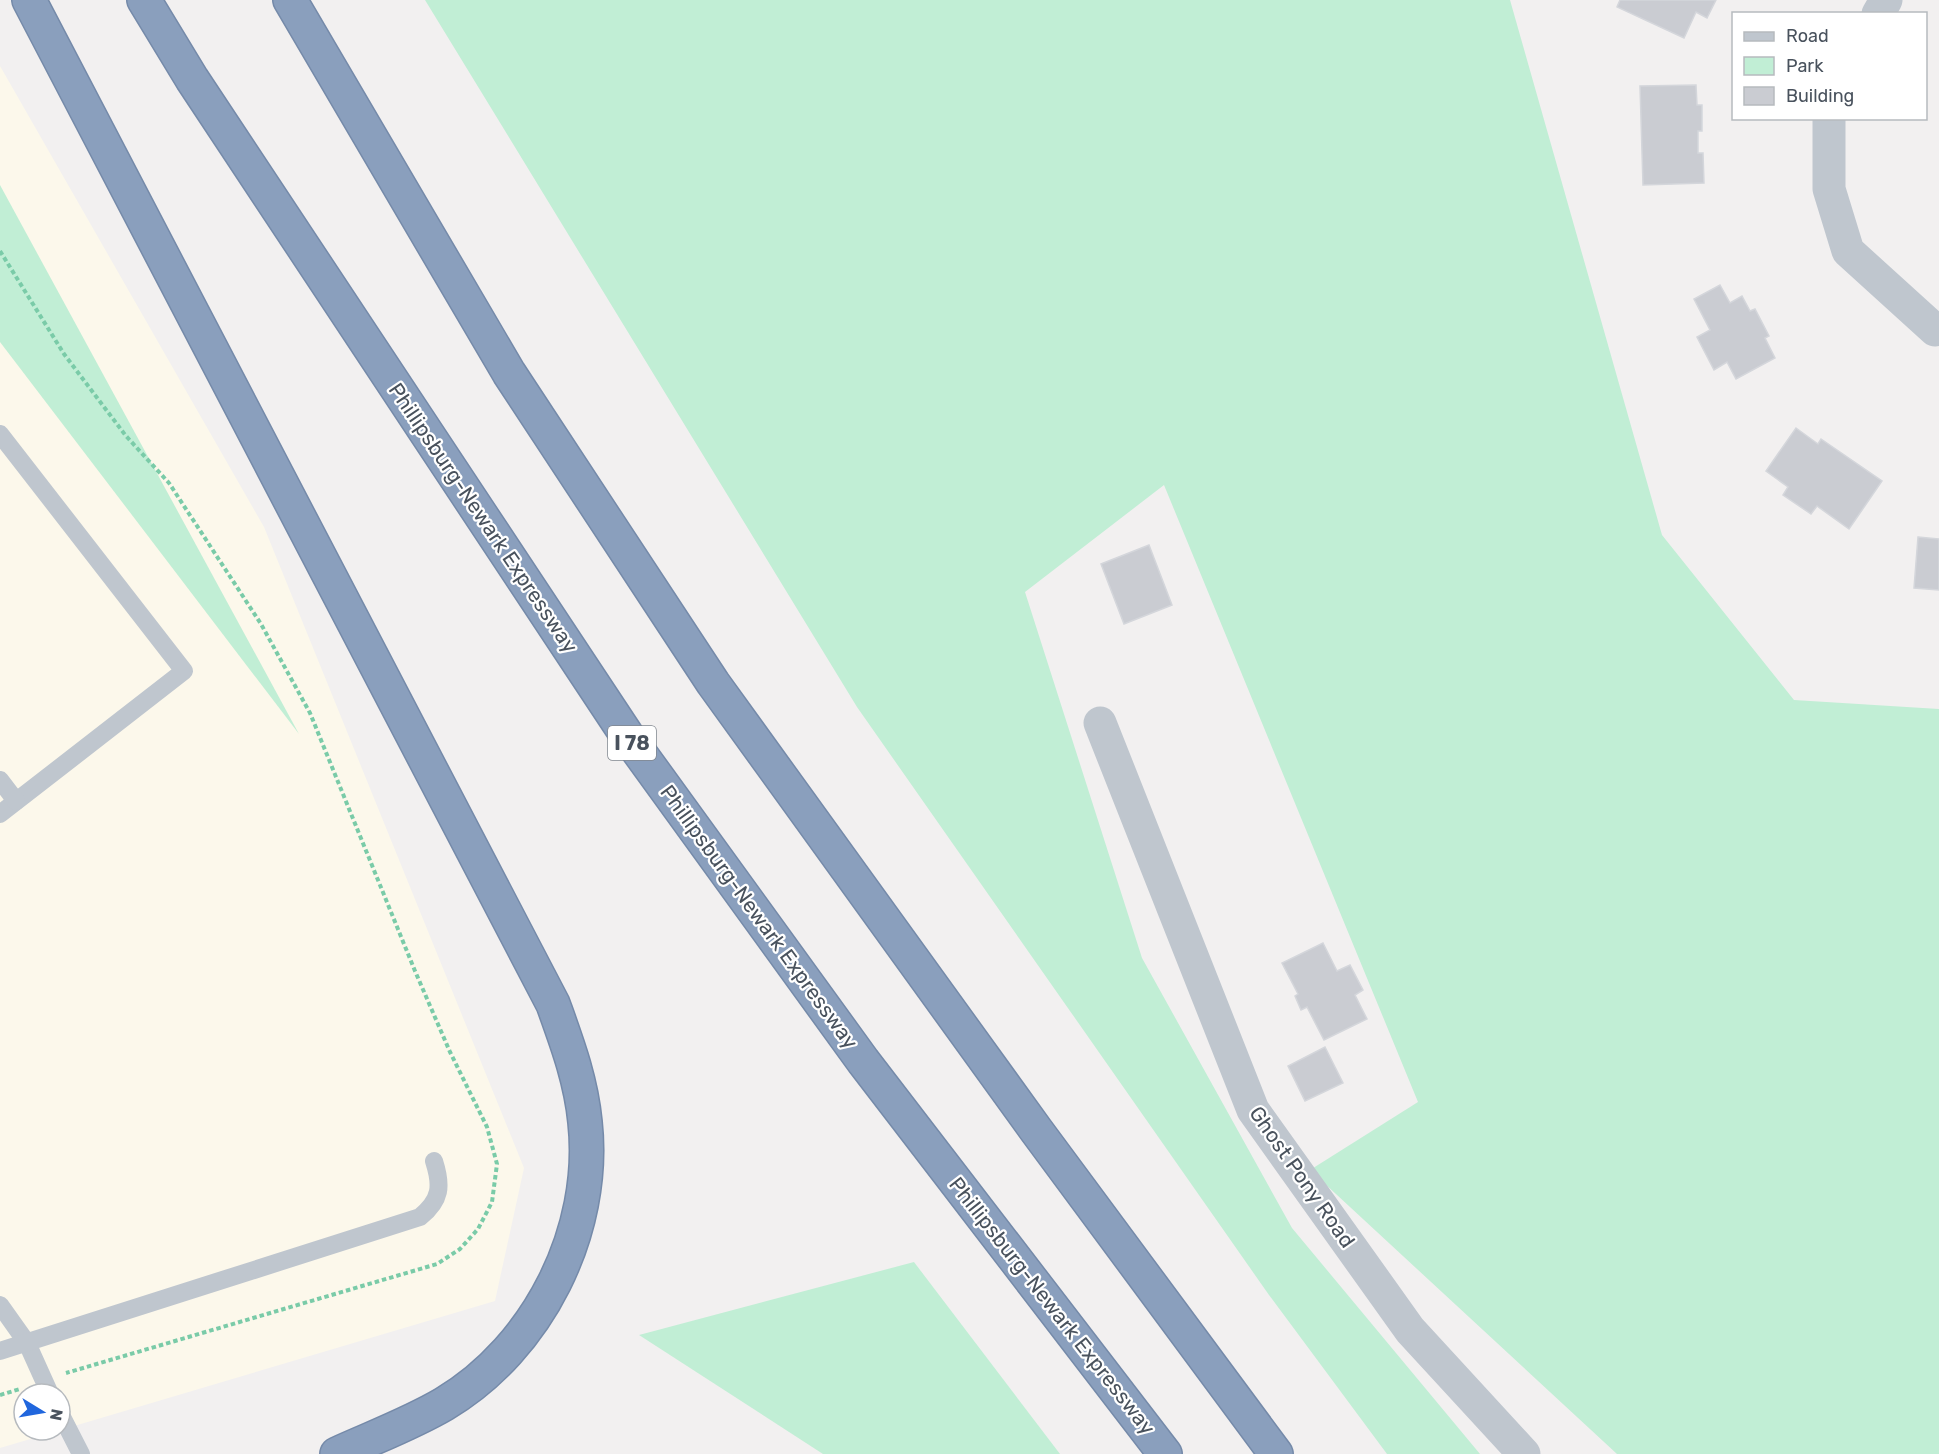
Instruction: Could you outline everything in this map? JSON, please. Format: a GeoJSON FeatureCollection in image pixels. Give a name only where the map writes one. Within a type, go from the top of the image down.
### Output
{"type":"FeatureCollection","features":[{"type":"Feature","properties":{"kind":"highway"},"geometry":{"type":"LineString","coordinates":[[29,0],[553,1004],[577,1073],[585,1123],[585,1182],[574,1237],[551,1288],[525,1332],[485,1374],[444,1404],[337,1454]]}},
{"type":"Feature","properties":{"kind":"highway","name":"Phillipsburg-Newark Expressway"},"geometry":{"type":"LineString","coordinates":[[144,0],[192,79],[626,734],[863,1061],[1165,1454]]}},
{"type":"Feature","properties":{"kind":"highway"},"geometry":{"type":"LineString","coordinates":[[290,0],[509,373],[713,682],[1036,1130],[1276,1454]]}},
{"type":"Feature","properties":{"kind":"street"},"geometry":{"type":"LineString","coordinates":[[1829,120],[1828,189],[1848,251],[1935,330]]}},
{"type":"Feature","properties":{"kind":"street","name":"Ghost Pony Road"},"geometry":{"type":"LineString","coordinates":[[1100,723],[1253,1110],[1410,1330],[1524,1454]]}},
{"type":"Feature","properties":{"kind":"lane"},"geometry":{"type":"LineString","coordinates":[[0,434],[184,671],[0,814]]}},
{"type":"Feature","properties":{"kind":"lane"},"geometry":{"type":"LineString","coordinates":[[0,780],[16,801]]}},
{"type":"Feature","properties":{"kind":"lane"},"geometry":{"type":"LineString","coordinates":[[0,1351],[420,1216],[433,1207],[440,1193],[440,1180],[434,1161]]}},
{"type":"Feature","properties":{"kind":"lane"},"geometry":{"type":"LineString","coordinates":[[0,1305],[27,1343],[44,1382]]}},
{"type":"Feature","properties":{"kind":"lane"},"geometry":{"type":"LineString","coordinates":[[72,1436],[81,1454]]}},
{"type":"Feature","properties":{"kind":"path"},"geometry":{"type":"LineString","coordinates":[[0,250],[64,354],[126,435],[169,483],[261,624],[310,713],[415,971],[450,1052],[488,1126],[497,1164],[492,1202],[478,1229],[460,1249],[437,1264],[66,1382]]}},
{"type":"Feature","properties":{"kind":"shaded area"},"geometry":{"type":"Polygon","coordinates":[[[0,66],[264,527],[524,1168],[495,1301],[72,1427],[72,1382],[12,1382],[12,1442],[20,1442],[0,1448],[0,66]]]}},
{"type":"Feature","properties":{"kind":"green space"},"geometry":{"type":"Polygon","coordinates":[[[425,0],[1510,0],[1662,535],[1794,700],[1939,709],[1939,1454],[1617,1454],[1310,1170],[1418,1102],[1164,485],[1025,592],[1142,958],[1292,1228],[1480,1454],[1387,1454],[1269,1295],[857,707],[425,0]]]}},
{"type":"Feature","properties":{"kind":"green space"},"geometry":{"type":"Polygon","coordinates":[[[0,185],[299,734],[0,342],[0,185]]]}},
{"type":"Feature","properties":{"kind":"green space"},"geometry":{"type":"Polygon","coordinates":[[[914,1262],[1060,1454],[823,1454],[639,1335],[914,1262]]]}},
{"type":"Feature","properties":{"kind":"building"},"geometry":{"type":"Polygon","coordinates":[[[1620,0],[1716,0],[1707,18],[1696,12],[1684,38],[1617,7],[1620,0]]]}},
{"type":"Feature","properties":{"kind":"building"},"geometry":{"type":"Polygon","coordinates":[[[1696,85],[1697,105],[1702,105],[1702,131],[1698,131],[1698,153],[1703,153],[1704,183],[1643,185],[1640,86],[1696,85]]]}},
{"type":"Feature","properties":{"kind":"building"},"geometry":{"type":"Polygon","coordinates":[[[1720,285],[1730,303],[1742,296],[1750,311],[1755,309],[1769,336],[1765,338],[1775,358],[1736,379],[1727,362],[1714,370],[1697,337],[1710,330],[1694,299],[1720,285]]]}},
{"type":"Feature","properties":{"kind":"building"},"geometry":{"type":"Polygon","coordinates":[[[1796,428],[1818,444],[1821,439],[1882,481],[1849,529],[1817,506],[1811,514],[1783,495],[1788,487],[1766,471],[1796,428]]]}},
{"type":"Feature","properties":{"kind":"building"},"geometry":{"type":"Polygon","coordinates":[[[1918,537],[1939,539],[1939,590],[1914,588],[1918,537]]]}},
{"type":"Feature","properties":{"kind":"building"},"geometry":{"type":"Polygon","coordinates":[[[1149,545],[1172,605],[1124,624],[1101,564],[1149,545]]]}},
{"type":"Feature","properties":{"kind":"building"},"geometry":{"type":"Polygon","coordinates":[[[1323,943],[1337,971],[1350,965],[1363,990],[1355,995],[1367,1019],[1324,1040],[1307,1007],[1301,1010],[1295,996],[1298,994],[1282,963],[1323,943]]]}},
{"type":"Feature","properties":{"kind":"building"},"geometry":{"type":"Polygon","coordinates":[[[1325,1047],[1343,1083],[1305,1101],[1288,1066],[1325,1047]]]}}]}
